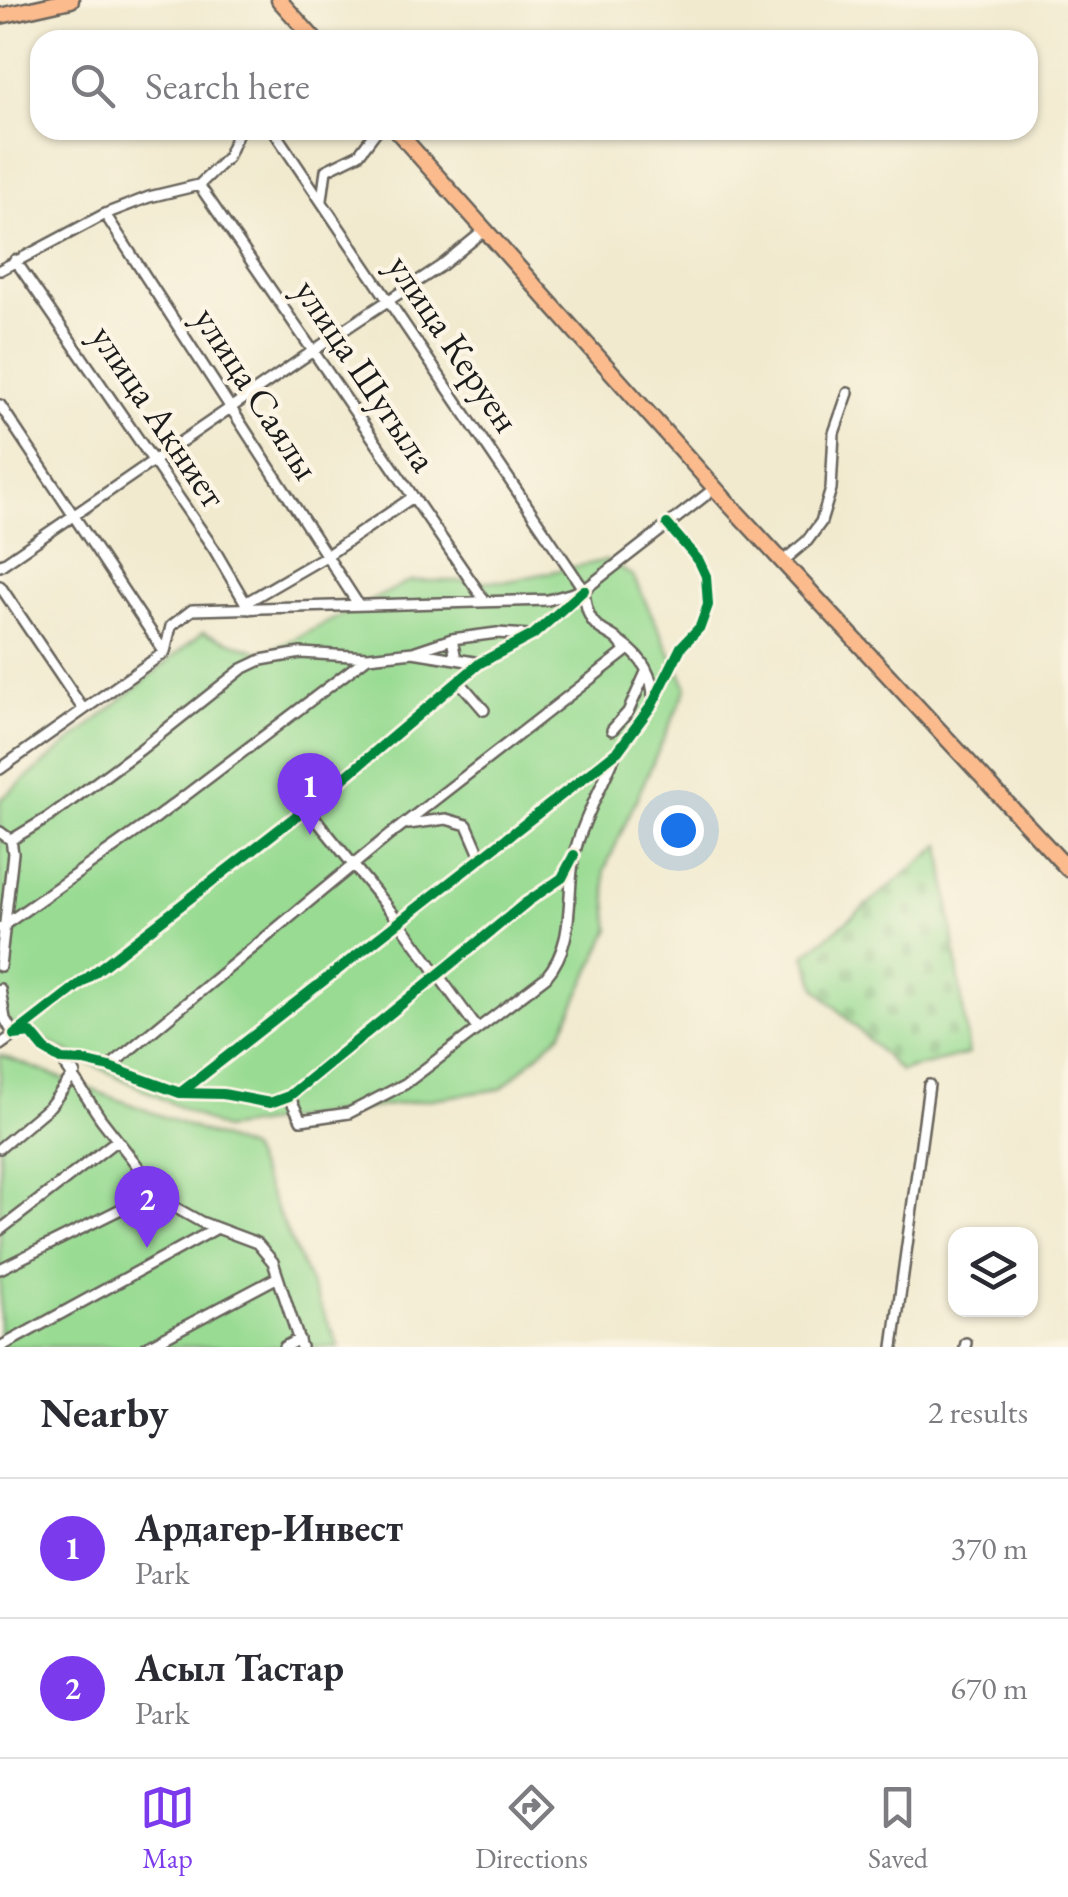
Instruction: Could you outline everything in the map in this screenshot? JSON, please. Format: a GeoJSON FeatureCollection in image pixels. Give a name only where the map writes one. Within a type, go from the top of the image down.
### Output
{"type":"FeatureCollection","features":[{"type":"Feature","properties":{"kind":"highway"},"geometry":{"type":"LineString","coordinates":[[7,10],[71,0]]}},
{"type":"Feature","properties":{"kind":"highway"},"geometry":{"type":"LineString","coordinates":[[279,0],[306,30]]}},
{"type":"Feature","properties":{"kind":"highway"},"geometry":{"type":"LineString","coordinates":[[405,140],[714,488],[1068,869]]}},
{"type":"Feature","properties":{"kind":"street"},"geometry":{"type":"LineString","coordinates":[[0,270],[105,214],[149,197],[199,185],[227,158],[234,140]]}},
{"type":"Feature","properties":{"kind":"street","name":"улица Керуен"},"geometry":{"type":"LineString","coordinates":[[280,140],[584,590],[586,610],[596,627],[636,653],[646,672]]}},
{"type":"Feature","properties":{"kind":"street"},"geometry":{"type":"LineString","coordinates":[[322,202],[326,170],[359,154],[370,140]]}},
{"type":"Feature","properties":{"kind":"street","name":"улица Шугыла"},"geometry":{"type":"LineString","coordinates":[[199,185],[484,600]]}},
{"type":"Feature","properties":{"kind":"street","name":"улица Саялы"},"geometry":{"type":"LineString","coordinates":[[105,214],[358,604]]}},
{"type":"Feature","properties":{"kind":"street"},"geometry":{"type":"LineString","coordinates":[[0,566],[312,351],[390,302],[486,230]]}},
{"type":"Feature","properties":{"kind":"street","name":"улица Акниет"},"geometry":{"type":"LineString","coordinates":[[16,260],[214,550],[247,606]]}},
{"type":"Feature","properties":{"kind":"street"},"geometry":{"type":"LineString","coordinates":[[782,562],[807,541],[821,522],[831,489],[830,451],[848,393]]}},
{"type":"Feature","properties":{"kind":"street"},"geometry":{"type":"LineString","coordinates":[[0,405],[165,652]]}},
{"type":"Feature","properties":{"kind":"street"},"geometry":{"type":"LineString","coordinates":[[0,1045],[306,807],[480,663],[533,635],[714,488]]}},
{"type":"Feature","properties":{"kind":"street"},"geometry":{"type":"LineString","coordinates":[[247,606],[413,497]]}},
{"type":"Feature","properties":{"kind":"street"},"geometry":{"type":"LineString","coordinates":[[62,1060],[108,1067],[180,1092],[223,1094],[270,1103],[288,1096],[527,902],[555,884],[574,856],[618,751],[652,704],[681,647],[700,627],[708,605],[706,576],[699,560],[667,524]]}},
{"type":"Feature","properties":{"kind":"street"},"geometry":{"type":"LineString","coordinates":[[0,586],[84,709]]}},
{"type":"Feature","properties":{"kind":"street"},"geometry":{"type":"LineString","coordinates":[[0,750],[4,765],[165,652],[171,626],[192,610],[548,600],[584,590]]}},
{"type":"Feature","properties":{"kind":"street"},"geometry":{"type":"LineString","coordinates":[[11,840],[49,817],[242,670],[261,660],[300,653],[368,657],[497,634],[533,635]]}},
{"type":"Feature","properties":{"kind":"street"},"geometry":{"type":"LineString","coordinates":[[452,640],[456,659]]}},
{"type":"Feature","properties":{"kind":"street"},"geometry":{"type":"LineString","coordinates":[[108,1067],[405,824],[623,656],[622,643]]}},
{"type":"Feature","properties":{"kind":"street"},"geometry":{"type":"LineString","coordinates":[[413,652],[480,663]]}},
{"type":"Feature","properties":{"kind":"street"},"geometry":{"type":"LineString","coordinates":[[2,927],[157,817],[368,657]]}},
{"type":"Feature","properties":{"kind":"street"},"geometry":{"type":"LineString","coordinates":[[646,672],[652,685],[652,704]]}},
{"type":"Feature","properties":{"kind":"street"},"geometry":{"type":"LineString","coordinates":[[612,730],[628,712],[646,672]]}},
{"type":"Feature","properties":{"kind":"street"},"geometry":{"type":"LineString","coordinates":[[459,681],[484,710]]}},
{"type":"Feature","properties":{"kind":"street"},"geometry":{"type":"LineString","coordinates":[[180,1092],[618,751]]}},
{"type":"Feature","properties":{"kind":"street"},"geometry":{"type":"LineString","coordinates":[[306,807],[398,920],[476,1028]]}},
{"type":"Feature","properties":{"kind":"street"},"geometry":{"type":"LineString","coordinates":[[405,824],[446,819],[462,823],[470,829],[480,856]]}},
{"type":"Feature","properties":{"kind":"street"},"geometry":{"type":"LineString","coordinates":[[0,832],[11,840],[13,853],[0,966]]}},
{"type":"Feature","properties":{"kind":"street"},"geometry":{"type":"LineString","coordinates":[[288,1096],[301,1120],[349,1112],[404,1084],[553,969],[568,932],[574,856]]}},
{"type":"Feature","properties":{"kind":"street"},"geometry":{"type":"LineString","coordinates":[[0,989],[5,1019],[14,1035]]}},
{"type":"Feature","properties":{"kind":"street"},"geometry":{"type":"LineString","coordinates":[[14,1035],[31,1033],[44,1050],[62,1060],[142,1173],[151,1194],[258,1244],[274,1262],[300,1343],[284,1347]]}},
{"type":"Feature","properties":{"kind":"street"},"geometry":{"type":"LineString","coordinates":[[0,1148],[50,1106],[84,1061]]}},
{"type":"Feature","properties":{"kind":"street"},"geometry":{"type":"LineString","coordinates":[[893,1347],[929,1085]]}},
{"type":"Feature","properties":{"kind":"street"},"geometry":{"type":"LineString","coordinates":[[0,1230],[117,1140]]}},
{"type":"Feature","properties":{"kind":"street"},"geometry":{"type":"LineString","coordinates":[[0,1269],[151,1194]]}},
{"type":"Feature","properties":{"kind":"street"},"geometry":{"type":"LineString","coordinates":[[0,1347],[218,1228]]}},
{"type":"Feature","properties":{"kind":"street"},"geometry":{"type":"LineString","coordinates":[[146,1347],[278,1277]]}},
{"type":"Feature","properties":{"kind":"green space"},"geometry":{"type":"Polygon","coordinates":[[[607,560],[633,576],[687,687],[604,871],[610,929],[561,1033],[501,1089],[223,1129],[0,1018],[0,800],[203,632],[264,654],[410,581],[509,581],[607,560]]]}},
{"type":"Feature","properties":{"kind":"green space"},"geometry":{"type":"Polygon","coordinates":[[[941,845],[969,1054],[900,1071],[817,989],[805,955],[941,845]]]}},
{"type":"Feature","properties":{"kind":"green space"},"geometry":{"type":"Polygon","coordinates":[[[0,1055],[249,1149],[339,1347],[0,1347],[0,1055]]]}},
{"type":"Feature","properties":{"kind":"cycle path"},"geometry":{"type":"LineString","coordinates":[[574,855],[562,878],[527,902],[289,1096],[270,1103],[223,1094],[180,1093],[618,751],[652,705],[681,647],[700,627],[708,605],[706,576],[699,561],[667,524]]}},
{"type":"Feature","properties":{"kind":"cycle path"},"geometry":{"type":"LineString","coordinates":[[180,1093],[109,1067],[62,1060],[45,1050],[31,1033],[14,1035],[331,789],[480,663],[533,635],[584,590]]}},
{"type":"Feature","properties":{"kind":"place","name":"Ардагер-Инвест"},"geometry":{"type":"Point","coordinates":[310,835]}},
{"type":"Feature","properties":{"kind":"place","name":"Асыл Тастар"},"geometry":{"type":"Point","coordinates":[147,1248]}}]}
